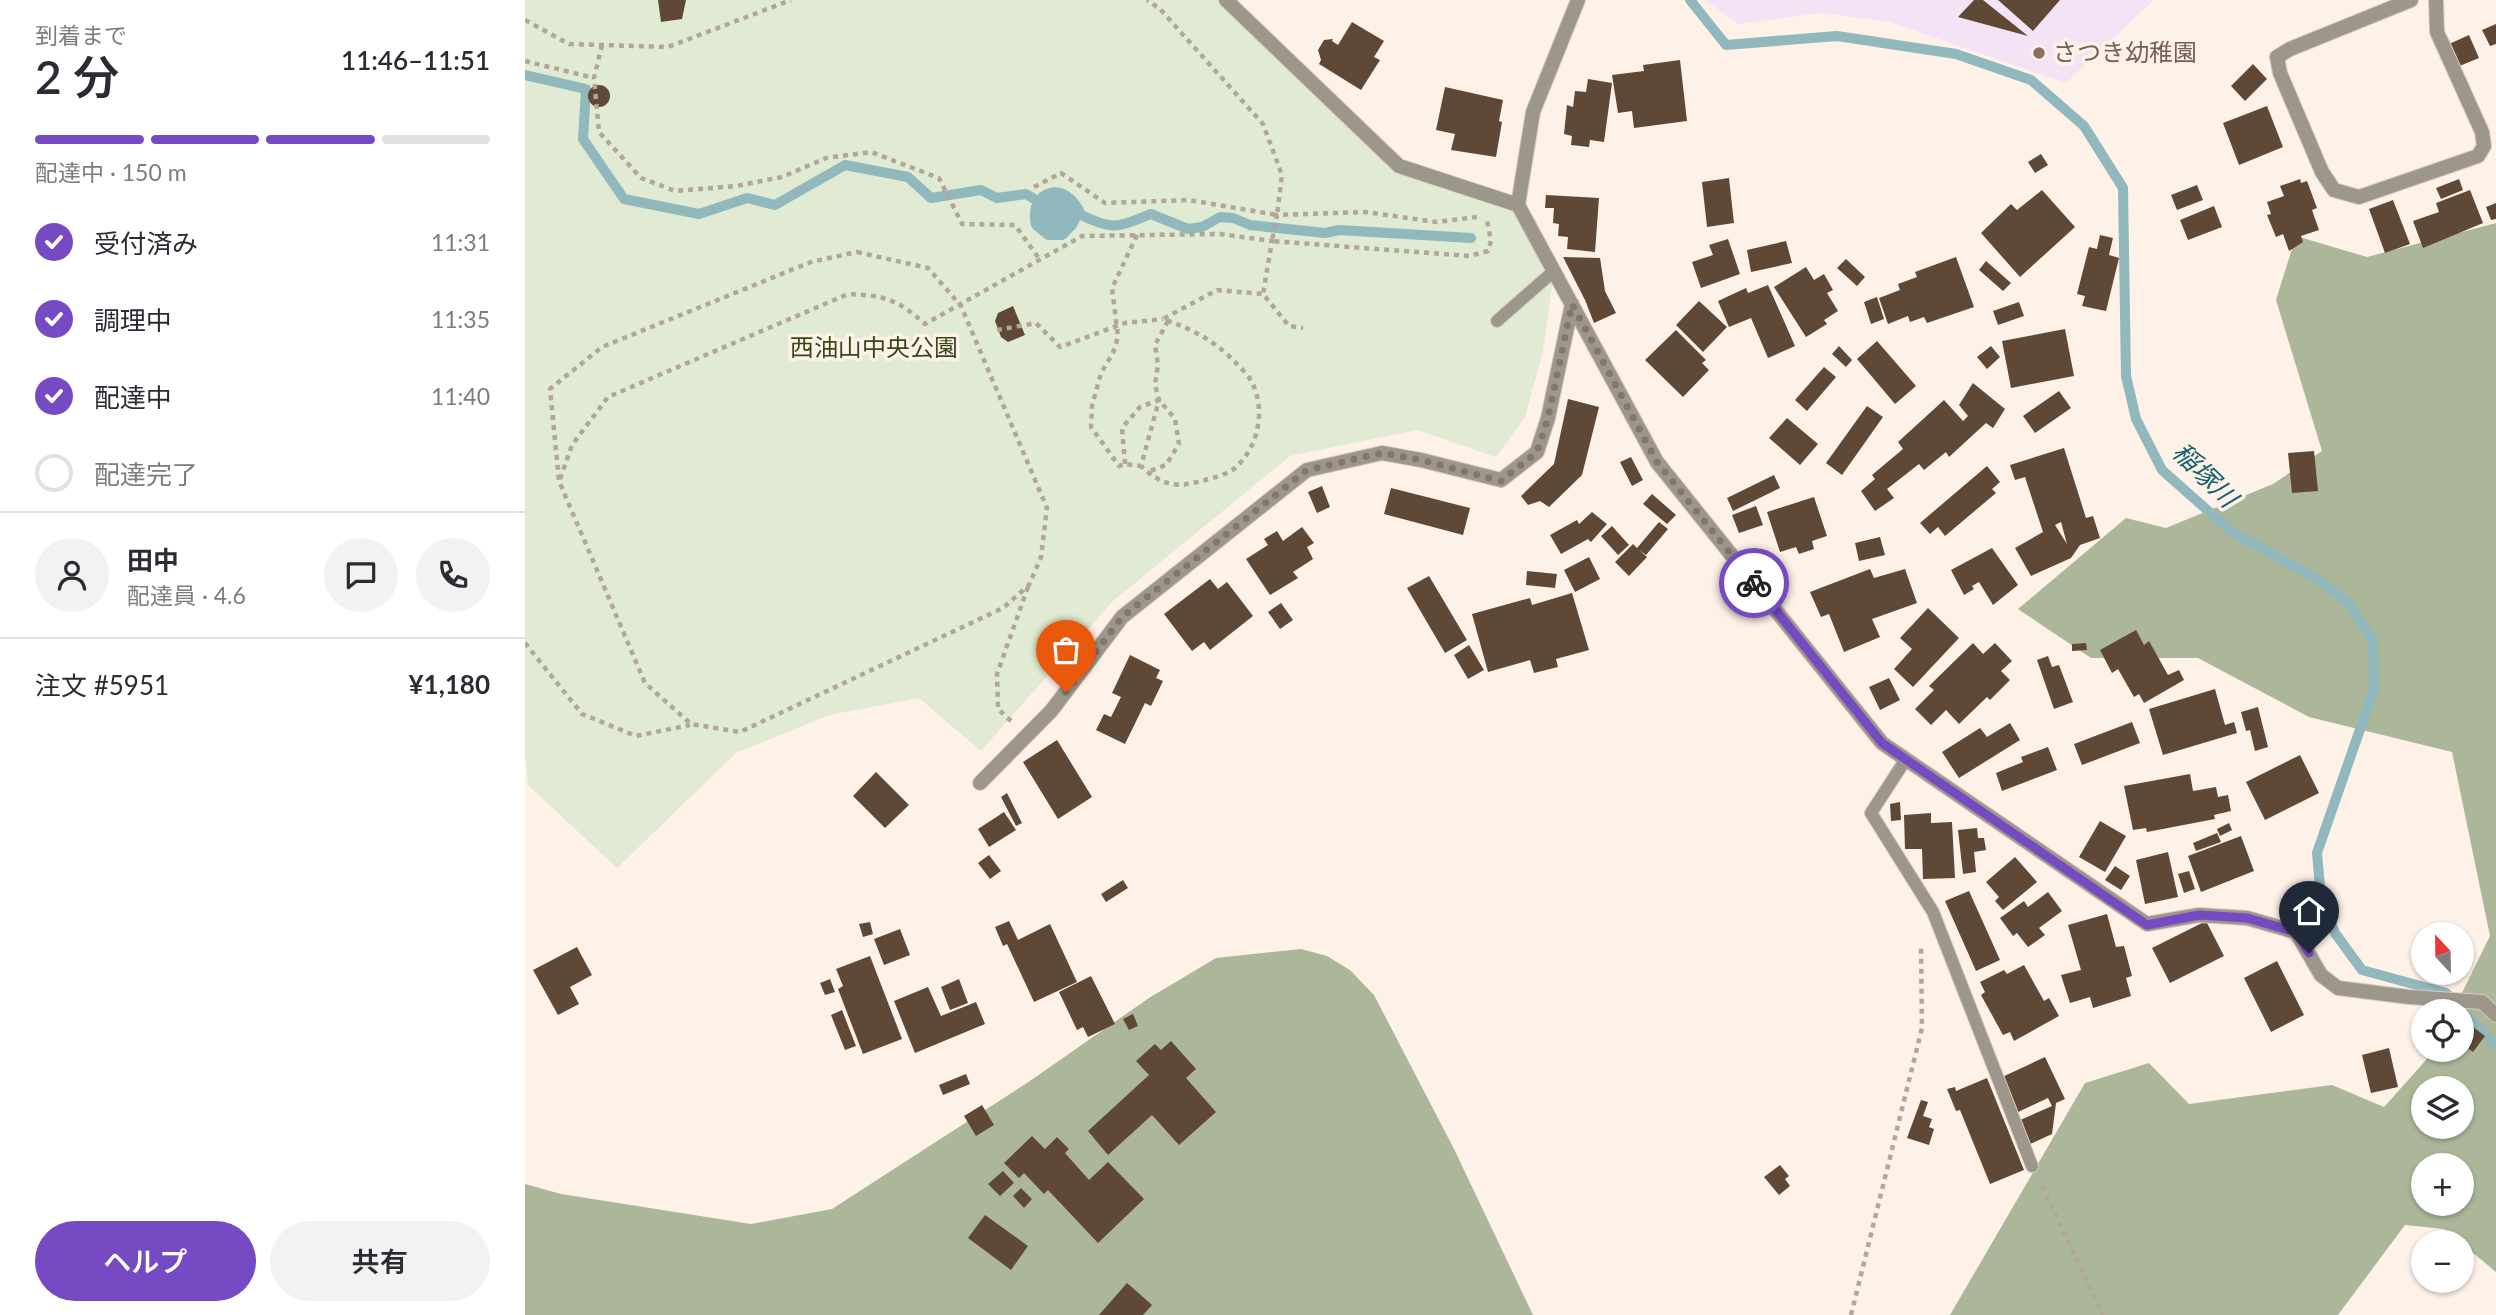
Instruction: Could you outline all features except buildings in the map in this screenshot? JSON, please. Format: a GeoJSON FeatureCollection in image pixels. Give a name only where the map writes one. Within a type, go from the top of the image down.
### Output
{"type":"FeatureCollection","features":[{"type":"Feature","properties":{"kind":"street"},"geometry":{"type":"LineString","coordinates":[[1226,0],[1399,166],[1518,205]]}},
{"type":"Feature","properties":{"kind":"street"},"geometry":{"type":"LineString","coordinates":[[1578,0],[1533,112],[1518,205],[1657,462],[1882,743],[2147,925],[2199,915],[2247,918],[2296,932],[2321,975],[2338,988],[2482,1002],[2496,1015]]}},
{"type":"Feature","properties":{"kind":"street"},"geometry":{"type":"LineString","coordinates":[[2411,0],[2290,48],[2277,57],[2280,73],[2322,172],[2334,190],[2359,197],[2478,156],[2484,146],[2482,132],[2437,33],[2436,0]]}},
{"type":"Feature","properties":{"kind":"street"},"geometry":{"type":"LineString","coordinates":[[980,782],[1052,710],[1122,617],[1307,470],[1382,453],[1421,460],[1501,481],[1537,452],[1548,418],[1572,304]]}},
{"type":"Feature","properties":{"kind":"lane"},"geometry":{"type":"LineString","coordinates":[[1497,321],[1554,271]]}},
{"type":"Feature","properties":{"kind":"lane"},"geometry":{"type":"LineString","coordinates":[[1906,760],[1871,813],[1933,912],[2032,1166]]}},
{"type":"Feature","properties":{"kind":"path"},"geometry":{"type":"LineString","coordinates":[[525,20],[569,44],[669,47],[792,0]]}},
{"type":"Feature","properties":{"kind":"path"},"geometry":{"type":"LineString","coordinates":[[1147,0],[1160,9],[1263,124],[1282,175],[1263,294]]}},
{"type":"Feature","properties":{"kind":"path"},"geometry":{"type":"LineString","coordinates":[[602,45],[594,78],[599,132],[641,178],[675,191],[736,186],[782,177],[826,158],[871,152],[939,178],[962,225],[1014,225],[1040,260]]}},
{"type":"Feature","properties":{"kind":"path"},"geometry":{"type":"LineString","coordinates":[[525,61],[594,78]]}},
{"type":"Feature","properties":{"kind":"path"},"geometry":{"type":"LineString","coordinates":[[559,481],[572,445],[608,397],[848,294],[875,295],[901,303],[925,324],[1082,236],[1220,234],[1272,241],[1469,256],[1487,250],[1491,241],[1489,224],[1484,216],[1437,222],[1365,212],[1277,215],[1189,200],[1105,203],[1061,173],[1034,187]]}},
{"type":"Feature","properties":{"kind":"path"},"geometry":{"type":"LineString","coordinates":[[997,330],[1037,323],[1060,347],[1117,326],[1125,323],[1165,320],[1191,328],[1215,343],[1250,379],[1259,404],[1258,430],[1250,450],[1233,470],[1181,487],[1155,478],[1141,466],[1119,466],[1091,427],[1092,406],[1101,373],[1113,353],[1118,337],[1117,326],[1112,288],[1138,234]]}},
{"type":"Feature","properties":{"kind":"path"},"geometry":{"type":"LineString","coordinates":[[691,724],[645,683],[559,481],[550,389],[602,347],[811,262],[856,252],[928,268],[961,306],[1047,508],[1041,557],[997,674],[998,709],[1028,735]]}},
{"type":"Feature","properties":{"kind":"path"},"geometry":{"type":"LineString","coordinates":[[1147,472],[1166,465],[1179,444],[1175,419],[1159,400],[1155,385],[1158,365],[1155,345],[1165,320],[1217,290],[1263,294],[1289,326],[1303,328]]}},
{"type":"Feature","properties":{"kind":"path"},"geometry":{"type":"LineString","coordinates":[[1125,464],[1122,428],[1140,407],[1159,400]]}},
{"type":"Feature","properties":{"kind":"path"},"geometry":{"type":"LineString","coordinates":[[1141,466],[1159,400]]}},
{"type":"Feature","properties":{"kind":"path"},"geometry":{"type":"LineString","coordinates":[[525,643],[582,714],[636,736],[691,724],[740,732],[1003,608],[1029,585]]}},
{"type":"Feature","properties":{"kind":"path"},"geometry":{"type":"LineString","coordinates":[[1851,1315],[1922,1028],[1921,933]]}},
{"type":"Feature","properties":{"kind":"path"},"geometry":{"type":"LineString","coordinates":[[2032,1166],[2103,1315]]}},
{"type":"Feature","properties":{"kind":"shaded area","name":"さつき幼稚園"},"geometry":{"type":"Polygon","coordinates":[[[1705,0],[2154,0],[2066,83],[1889,22],[1822,13],[1738,24],[1705,0]]]}},
{"type":"Feature","properties":{"kind":"green space","name":"西油山中央公園"},"geometry":{"type":"Polygon","coordinates":[[[525,0],[1226,0],[1399,166],[1518,205],[1554,271],[1543,351],[1525,417],[1496,457],[1417,430],[1290,456],[1113,601],[981,751],[919,698],[829,715],[736,753],[617,868],[528,785],[525,755],[525,0]]]}},
{"type":"Feature","properties":{"kind":"green space"},"geometry":{"type":"Polygon","coordinates":[[[2496,223],[2496,1272],[2474,1254],[2474,1230],[2405,1225],[2338,1315],[1950,1315],[2085,1083],[2149,1063],[2189,1104],[2332,1085],[2384,1107],[2411,1077],[2411,1139],[2474,1139],[2474,1076],[2412,1076],[2424,1062],[2474,1062],[2474,999],[2459,999],[2466,985],[2475,985],[2475,966],[2490,936],[2452,752],[2309,717],[2198,658],[2091,658],[2018,609],[2126,518],[2166,528],[2273,484],[2322,451],[2276,300],[2296,236],[2367,257],[2496,223]]]}},
{"type":"Feature","properties":{"kind":"green space"},"geometry":{"type":"Polygon","coordinates":[[[1301,949],[1327,956],[1350,970],[1374,995],[1454,1149],[1533,1315],[525,1315],[525,1184],[561,1194],[751,1224],[832,1209],[1027,1083],[1149,998],[1216,958],[1301,949]]]}},
{"type":"Feature","properties":{"kind":"waterway","name":"稲塚川"},"geometry":{"type":"LineString","coordinates":[[1690,0],[1726,45],[1837,36],[1956,54],[2031,80],[2084,126],[2123,188],[2126,376],[2136,419],[2162,470],[2232,532],[2319,580],[2350,605],[2373,641],[2374,689],[2317,853],[2321,898],[2335,933],[2362,970],[2446,993],[2496,1046]]}},
{"type":"Feature","properties":{"kind":"waterway"},"geometry":{"type":"LineString","coordinates":[[525,75],[586,89],[583,139],[624,199],[699,214],[747,198],[775,205],[845,165],[908,177],[931,198],[981,190],[997,198],[1026,194],[1039,202]]}},
{"type":"Feature","properties":{"kind":"waterway"},"geometry":{"type":"LineString","coordinates":[[1057,215],[1057,221],[1052,220],[1052,208],[1059,208],[1064,213],[1064,220],[1059,226],[1047,224],[1044,215],[1047,206],[1056,202],[1064,204],[1070,213],[1067,225],[1052,231],[1041,222],[1041,205],[1057,197],[1071,205],[1076,217],[1062,235],[1048,235],[1036,225],[1038,203],[1050,193],[1058,193],[1067,196],[1081,215],[1109,225],[1123,224],[1151,214],[1188,229],[1202,227],[1220,217],[1233,218],[1250,225],[1325,233],[1339,230],[1471,238]]}},
{"type":"Feature","properties":{"kind":"way so far"},"geometry":{"type":"LineString","coordinates":[[1066,692],[1122,617],[1307,470],[1382,453],[1421,460],[1501,481],[1537,452],[1548,418],[1572,304],[1657,462],[1754,583]]}},
{"type":"Feature","properties":{"kind":"place","name":"さつき幼稚園"},"geometry":{"type":"Point","coordinates":[2039,53]}},
{"type":"Feature","properties":{"kind":"route"},"geometry":{"type":"LineString","coordinates":[[1754,583],[1882,743],[2147,925],[2199,915],[2247,918],[2296,932],[2309,953]]}}]}
